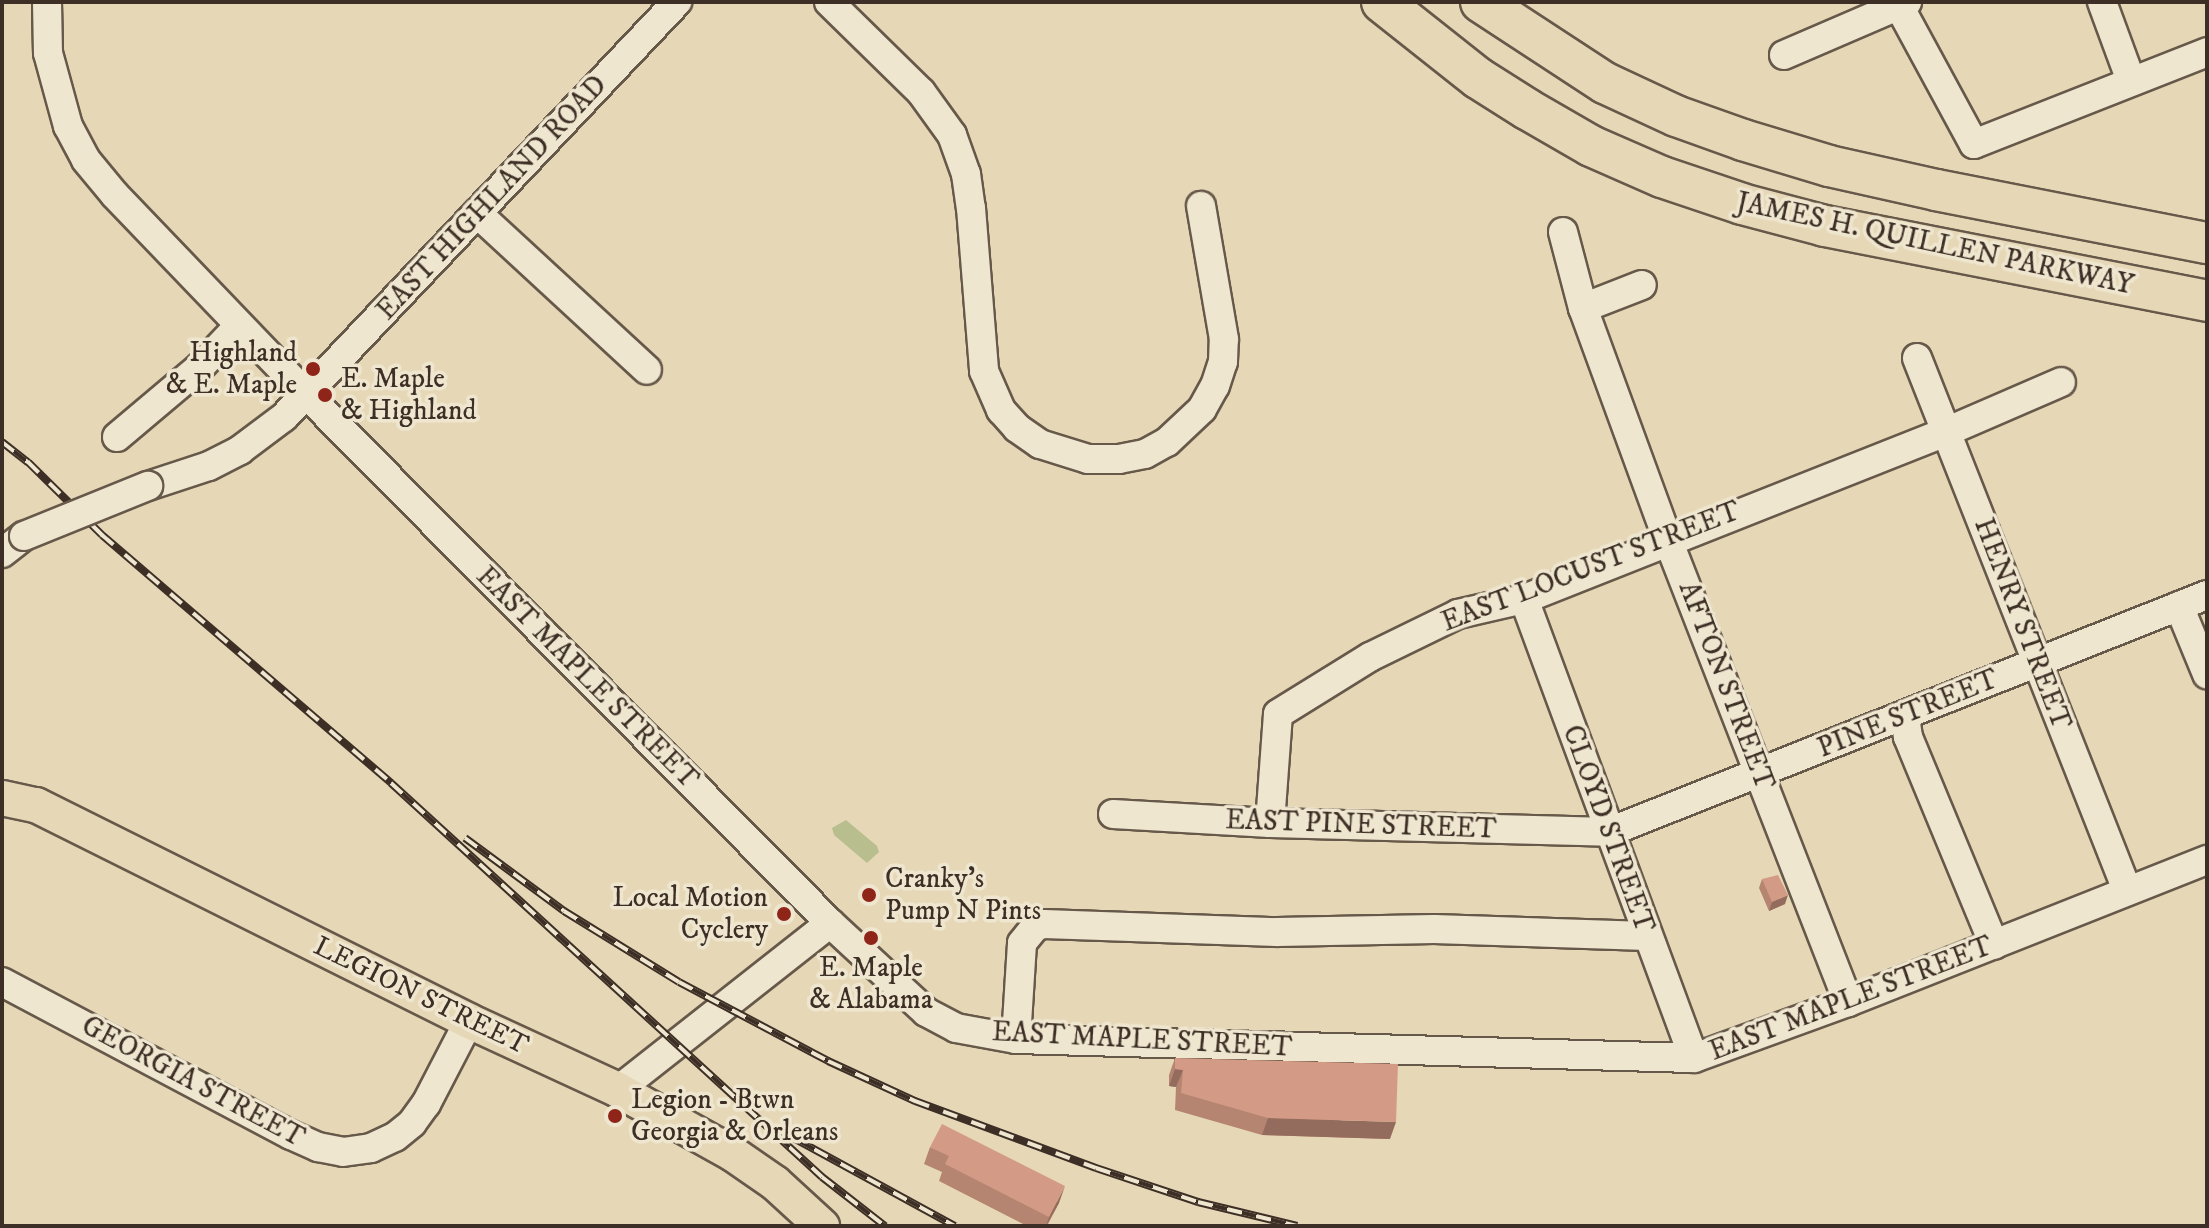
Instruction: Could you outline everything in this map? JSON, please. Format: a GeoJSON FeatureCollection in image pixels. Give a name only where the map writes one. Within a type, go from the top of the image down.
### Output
{"type":"FeatureCollection","features":[{"type":"Feature","properties":{"kind":"highway","name":"JAMES H. QUILLEN PARKWAY"},"geometry":{"type":"LineString","coordinates":[[1382,2],[1478,78],[1515,102],[1591,146],[1662,177],[1742,204],[1825,226],[2207,301]]}},
{"type":"Feature","properties":{"kind":"highway","name":"JAMES H. QUILLEN PARKWAY"},"geometry":{"type":"LineString","coordinates":[[1481,2],[1605,83],[1676,116],[1743,140],[1829,166],[1936,190],[2207,243]]}},
{"type":"Feature","properties":{"kind":"main road","name":"LEGION STREET"},"geometry":{"type":"LineString","coordinates":[[2,798],[36,805],[469,1021],[618,1090],[733,1154],[775,1183],[818,1225]]}},
{"type":"Feature","properties":{"kind":"street","name":"EAST MAPLE STREET"},"geometry":{"type":"LineString","coordinates":[[47,2],[48,53],[68,126],[86,160],[147,231],[830,923],[926,1012],[956,1028],[1016,1039],[1694,1058],[1848,1002],[2207,860]]}},
{"type":"Feature","properties":{"kind":"street","name":"EAST HIGHLAND ROAD"},"geometry":{"type":"LineString","coordinates":[[13,545],[148,486],[209,466],[266,432],[307,395],[677,2]]}},
{"type":"Feature","properties":{"kind":"street"},"geometry":{"type":"LineString","coordinates":[[829,2],[921,92],[952,135],[966,174],[971,208],[984,371],[1001,410],[1017,428],[1040,444],[1088,459],[1119,459],[1145,454],[1167,442],[1202,409],[1215,386],[1223,362],[1224,339],[1201,206]]}},
{"type":"Feature","properties":{"kind":"street"},"geometry":{"type":"LineString","coordinates":[[2102,2],[2131,81]]}},
{"type":"Feature","properties":{"kind":"street"},"geometry":{"type":"LineString","coordinates":[[1784,55],[1903,4],[1974,144],[2207,52]]}},
{"type":"Feature","properties":{"kind":"street"},"geometry":{"type":"LineString","coordinates":[[477,213],[647,370]]}},
{"type":"Feature","properties":{"kind":"street","name":"AFTON STREET"},"geometry":{"type":"LineString","coordinates":[[1563,232],[1583,308],[1668,540],[1848,1002]]}},
{"type":"Feature","properties":{"kind":"street"},"geometry":{"type":"LineString","coordinates":[[1583,308],[1642,285]]}},
{"type":"Feature","properties":{"kind":"street"},"geometry":{"type":"LineString","coordinates":[[117,437],[199,368],[239,326]]}},
{"type":"Feature","properties":{"kind":"street","name":"HENRY STREET"},"geometry":{"type":"LineString","coordinates":[[1917,358],[2127,890]]}},
{"type":"Feature","properties":{"kind":"street","name":"EAST LOCUST STREET"},"geometry":{"type":"LineString","coordinates":[[1270,823],[1278,714],[1370,657],[1458,614],[1524,599],[1948,431],[2061,382]]}},
{"type":"Feature","properties":{"kind":"street","name":"PINE STREET"},"geometry":{"type":"LineString","coordinates":[[1609,832],[2207,595]]}},
{"type":"Feature","properties":{"kind":"street","name":"CLOYD STREET"},"geometry":{"type":"LineString","coordinates":[[1524,599],[1694,1058]]}},
{"type":"Feature","properties":{"kind":"street"},"geometry":{"type":"LineString","coordinates":[[2179,606],[2207,674]]}},
{"type":"Feature","properties":{"kind":"street"},"geometry":{"type":"LineString","coordinates":[[1905,716],[1908,737],[1994,945]]}},
{"type":"Feature","properties":{"kind":"street","name":"EAST PINE STREET"},"geometry":{"type":"LineString","coordinates":[[1113,814],[1270,823],[1609,832]]}},
{"type":"Feature","properties":{"kind":"street"},"geometry":{"type":"LineString","coordinates":[[618,1090],[830,923]]}},
{"type":"Feature","properties":{"kind":"street"},"geometry":{"type":"LineString","coordinates":[[1016,1039],[1022,943],[1036,926],[1044,924],[1277,932],[1434,929],[1647,936]]}},
{"type":"Feature","properties":{"kind":"street","name":"GEORGIA STREET"},"geometry":{"type":"LineString","coordinates":[[2,982],[291,1135],[318,1147],[343,1152],[383,1143],[412,1123],[426,1104],[469,1021]]}},
{"type":"Feature","properties":{"kind":"green space"},"geometry":{"type":"Polygon","coordinates":[[[846,820],[877,846],[879,852],[867,863],[834,835],[832,828],[846,820]]]}},
{"type":"Feature","properties":{"kind":"building"},"geometry":{"type":"Polygon","coordinates":[[[1778,875],[1788,895],[1772,902],[1762,879],[1778,875]]]}},
{"type":"Feature","properties":{"kind":"building"},"geometry":{"type":"Polygon","coordinates":[[[1175,1058],[1398,1064],[1396,1122],[1268,1118],[1181,1093],[1183,1070],[1175,1069],[1175,1058]]]}},
{"type":"Feature","properties":{"kind":"building"},"geometry":{"type":"Polygon","coordinates":[[[942,1124],[1065,1186],[1049,1217],[945,1164],[949,1156],[930,1147],[942,1124]]]}},
{"type":"Feature","properties":{"kind":"railway"},"geometry":{"type":"LineString","coordinates":[[2,442],[28,462],[102,535],[391,783],[822,1177],[885,1226]]}},
{"type":"Feature","properties":{"kind":"railway"},"geometry":{"type":"LineString","coordinates":[[465,838],[564,911],[679,982],[828,1061],[915,1101],[1096,1168],[1198,1202],[1297,1226]]}},
{"type":"Feature","properties":{"kind":"railway"},"geometry":{"type":"LineString","coordinates":[[788,1135],[955,1226]]}},
{"type":"Feature","properties":{"kind":"place","name":"Highland & E. Maple"},"geometry":{"type":"Point","coordinates":[313,369]}},
{"type":"Feature","properties":{"kind":"place","name":"E. Maple & Highland"},"geometry":{"type":"Point","coordinates":[325,395]}},
{"type":"Feature","properties":{"kind":"place","name":"Cranky's Pump N Pints"},"geometry":{"type":"Point","coordinates":[869,895]}},
{"type":"Feature","properties":{"kind":"place","name":"Local Motion Cyclery"},"geometry":{"type":"Point","coordinates":[784,914]}},
{"type":"Feature","properties":{"kind":"place","name":"E. Maple & Alabama"},"geometry":{"type":"Point","coordinates":[871,938]}},
{"type":"Feature","properties":{"kind":"place","name":"Legion - Btwn Georgia & Orleans"},"geometry":{"type":"Point","coordinates":[615,1116]}}]}
